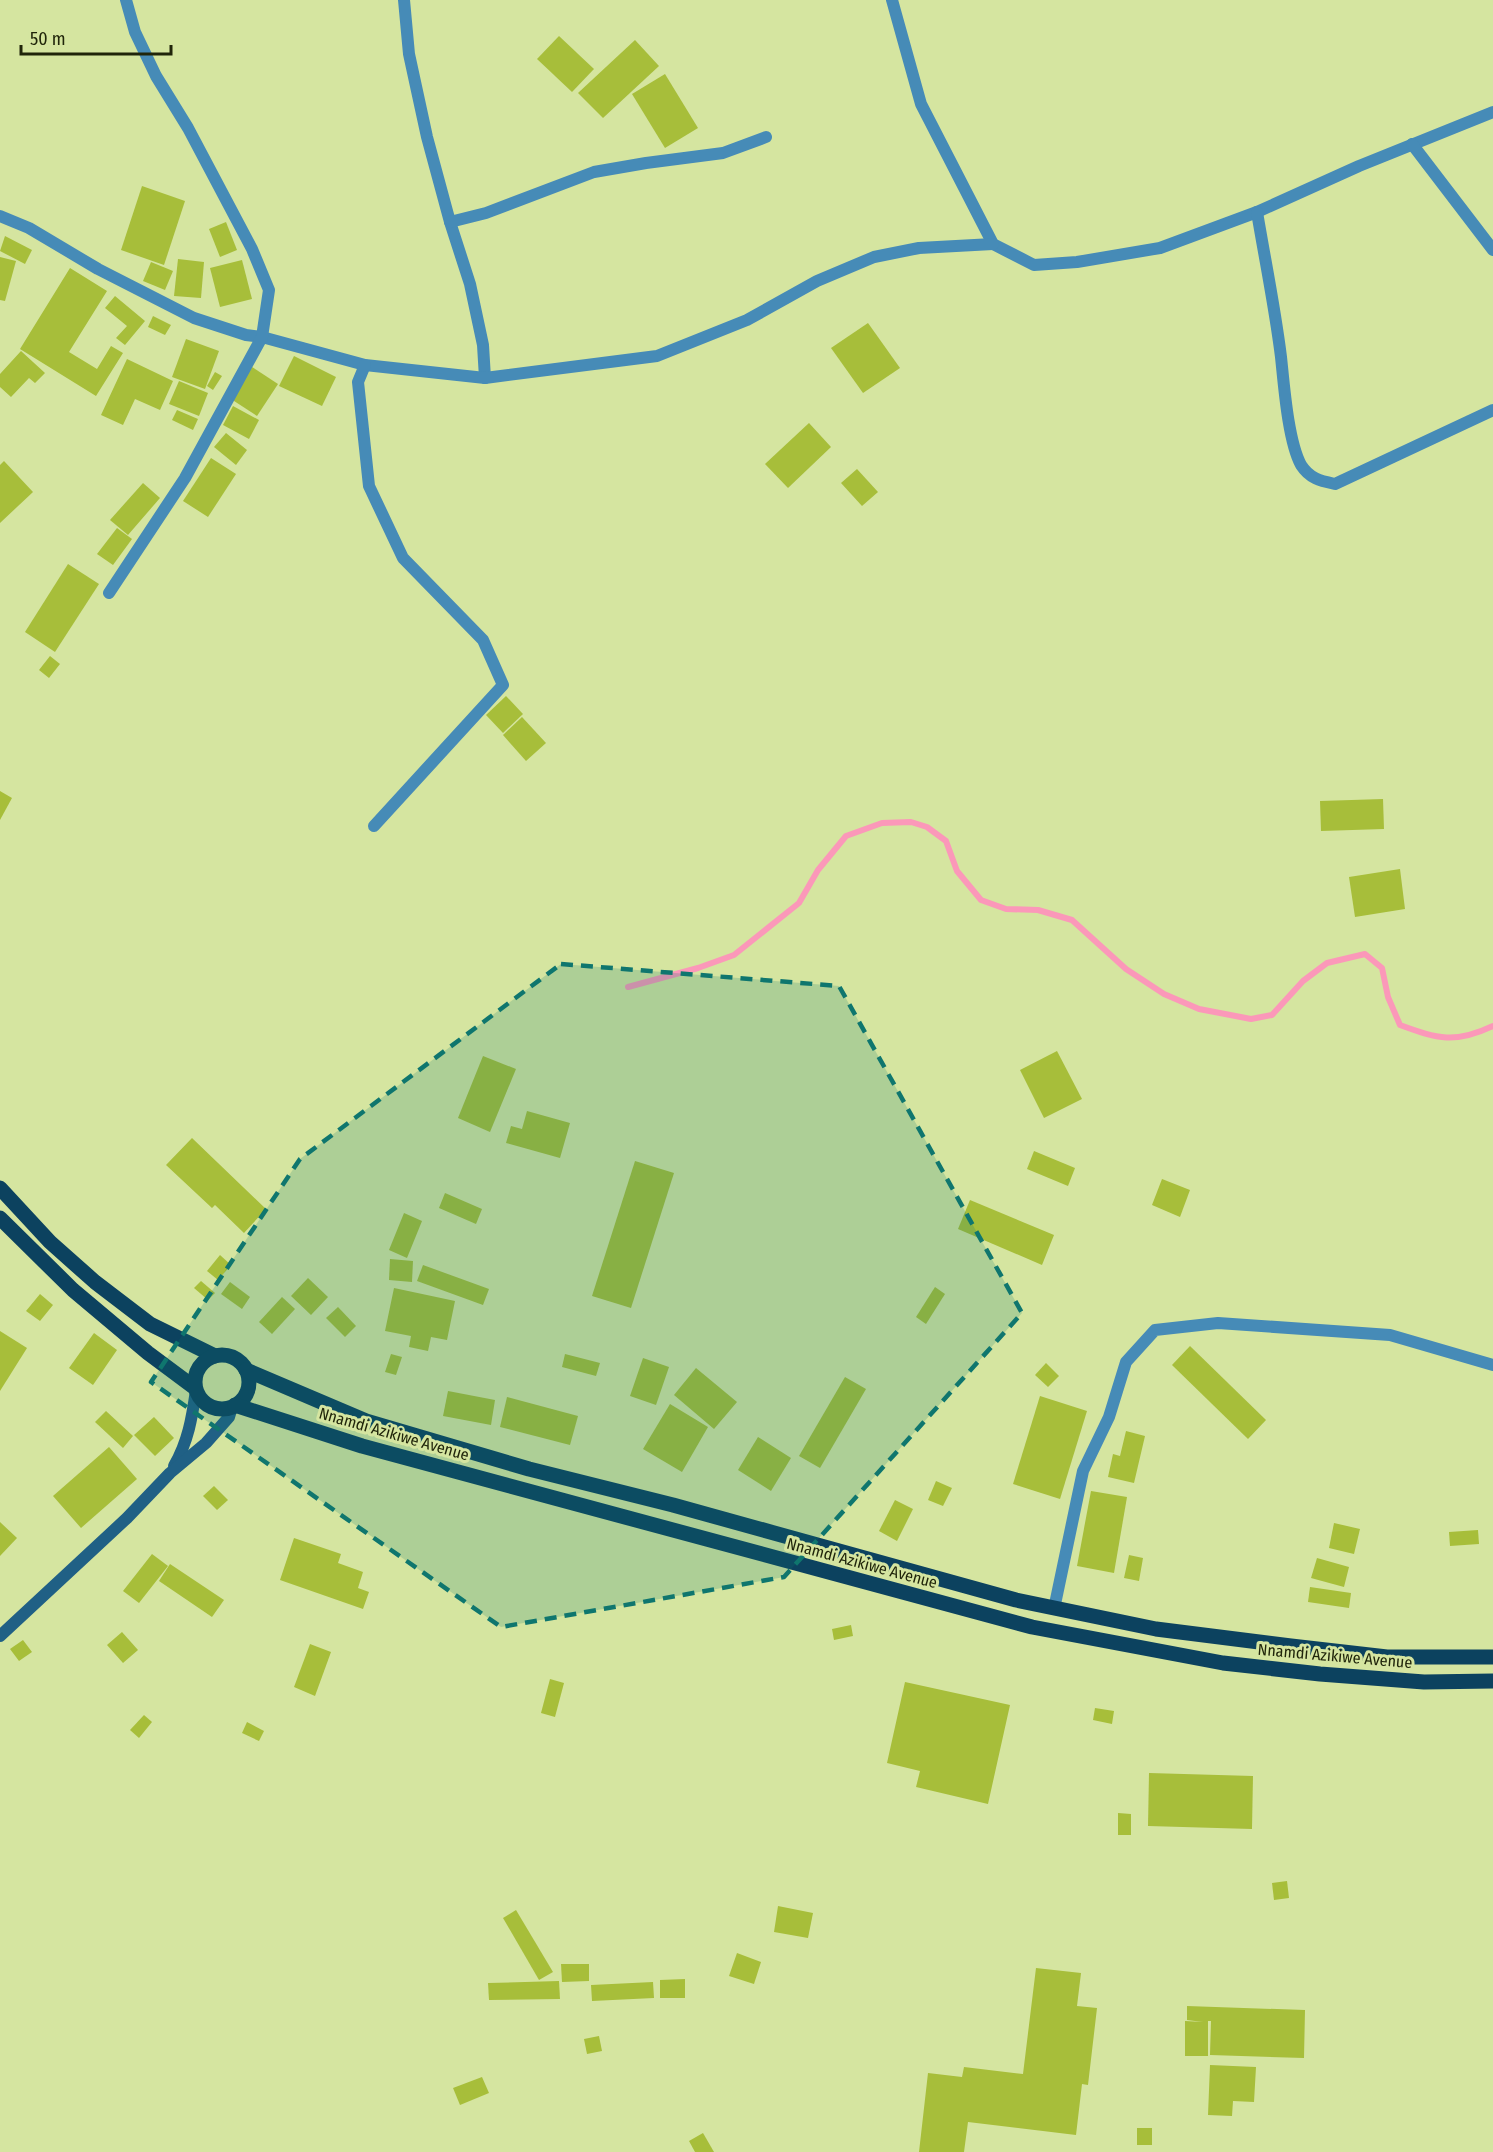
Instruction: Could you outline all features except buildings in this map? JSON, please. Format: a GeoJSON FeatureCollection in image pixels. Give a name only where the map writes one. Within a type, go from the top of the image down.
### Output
{"type":"FeatureCollection","features":[{"type":"Feature","properties":{"kind":"main road"},"geometry":{"type":"LineString","coordinates":[[0,1188],[50,1242],[95,1282],[150,1324],[215,1356]]}},
{"type":"Feature","properties":{"kind":"main road"},"geometry":{"type":"LineString","coordinates":[[0,1218],[73,1290],[148,1353],[196,1389],[206,1404],[218,1408],[233,1406]]}},
{"type":"Feature","properties":{"kind":"main road"},"geometry":{"type":"LineString","coordinates":[[0,1636],[127,1518],[170,1473],[219,1430],[229,1417],[233,1406],[246,1394],[249,1386],[246,1370],[229,1356],[215,1356],[206,1360],[200,1367],[196,1376],[190,1426],[183,1451],[170,1473]]}},
{"type":"Feature","properties":{"kind":"main road","name":"Nnamdi Azikiwe Avenue"},"geometry":{"type":"LineString","coordinates":[[246,1370],[366,1421],[529,1469],[674,1505],[1054,1609],[1156,1629],[1387,1657],[1493,1657]]}},
{"type":"Feature","properties":{"kind":"main road","name":"Nnamdi Azikiwe Avenue"},"geometry":{"type":"LineString","coordinates":[[233,1406],[362,1446],[1032,1627],[1223,1663],[1320,1674],[1424,1682],[1493,1681]]}},
{"type":"Feature","properties":{"kind":"street"},"geometry":{"type":"LineString","coordinates":[[109,593],[185,478],[262,337],[269,290],[252,249],[188,128],[156,76],[135,32],[126,0]]}},
{"type":"Feature","properties":{"kind":"street"},"geometry":{"type":"LineString","coordinates":[[404,0],[409,54],[427,137],[470,284],[483,345],[485,378]]}},
{"type":"Feature","properties":{"kind":"street"},"geometry":{"type":"LineString","coordinates":[[892,0],[921,104],[993,244]]}},
{"type":"Feature","properties":{"kind":"street"},"geometry":{"type":"LineString","coordinates":[[0,216],[29,228],[98,270],[194,318],[365,365],[485,378],[657,356],[747,320],[817,281],[874,257],[920,248],[993,244],[1034,265],[1077,262],[1160,248],[1257,212],[1359,166],[1493,112]]}},
{"type":"Feature","properties":{"kind":"street"},"geometry":{"type":"LineString","coordinates":[[450,222],[486,213],[594,172],[723,153],[766,136]]}},
{"type":"Feature","properties":{"kind":"street"},"geometry":{"type":"LineString","coordinates":[[1412,144],[1493,250]]}},
{"type":"Feature","properties":{"kind":"street"},"geometry":{"type":"LineString","coordinates":[[1257,212],[1293,440],[1301,465],[1315,480],[1335,484],[1493,410]]}},
{"type":"Feature","properties":{"kind":"street"},"geometry":{"type":"LineString","coordinates":[[365,365],[358,382],[369,486],[403,558],[483,640],[503,685],[374,826]]}},
{"type":"Feature","properties":{"kind":"street"},"geometry":{"type":"LineString","coordinates":[[1054,1609],[1083,1471],[1109,1417],[1126,1362],[1155,1330],[1218,1323],[1390,1335],[1493,1365]]}},
{"type":"Feature","properties":{"kind":"highlighted area"},"geometry":{"type":"Polygon","coordinates":[[[561,964],[839,986],[1022,1313],[784,1577],[501,1627],[151,1382],[300,1159],[561,964]]]}},
{"type":"Feature","properties":{"kind":"waterway"},"geometry":{"type":"LineString","coordinates":[[628,987],[698,968],[734,955],[799,903],[818,870],[846,836],[882,823],[911,822],[927,827],[946,841],[957,871],[981,900],[1006,909],[1038,910],[1072,920],[1126,969],[1164,994],[1199,1009],[1251,1019],[1272,1015],[1303,981],[1327,963],[1365,954],[1382,968],[1388,997],[1400,1025],[1425,1034],[1446,1038],[1480,1032],[1493,1026]]}}]}
